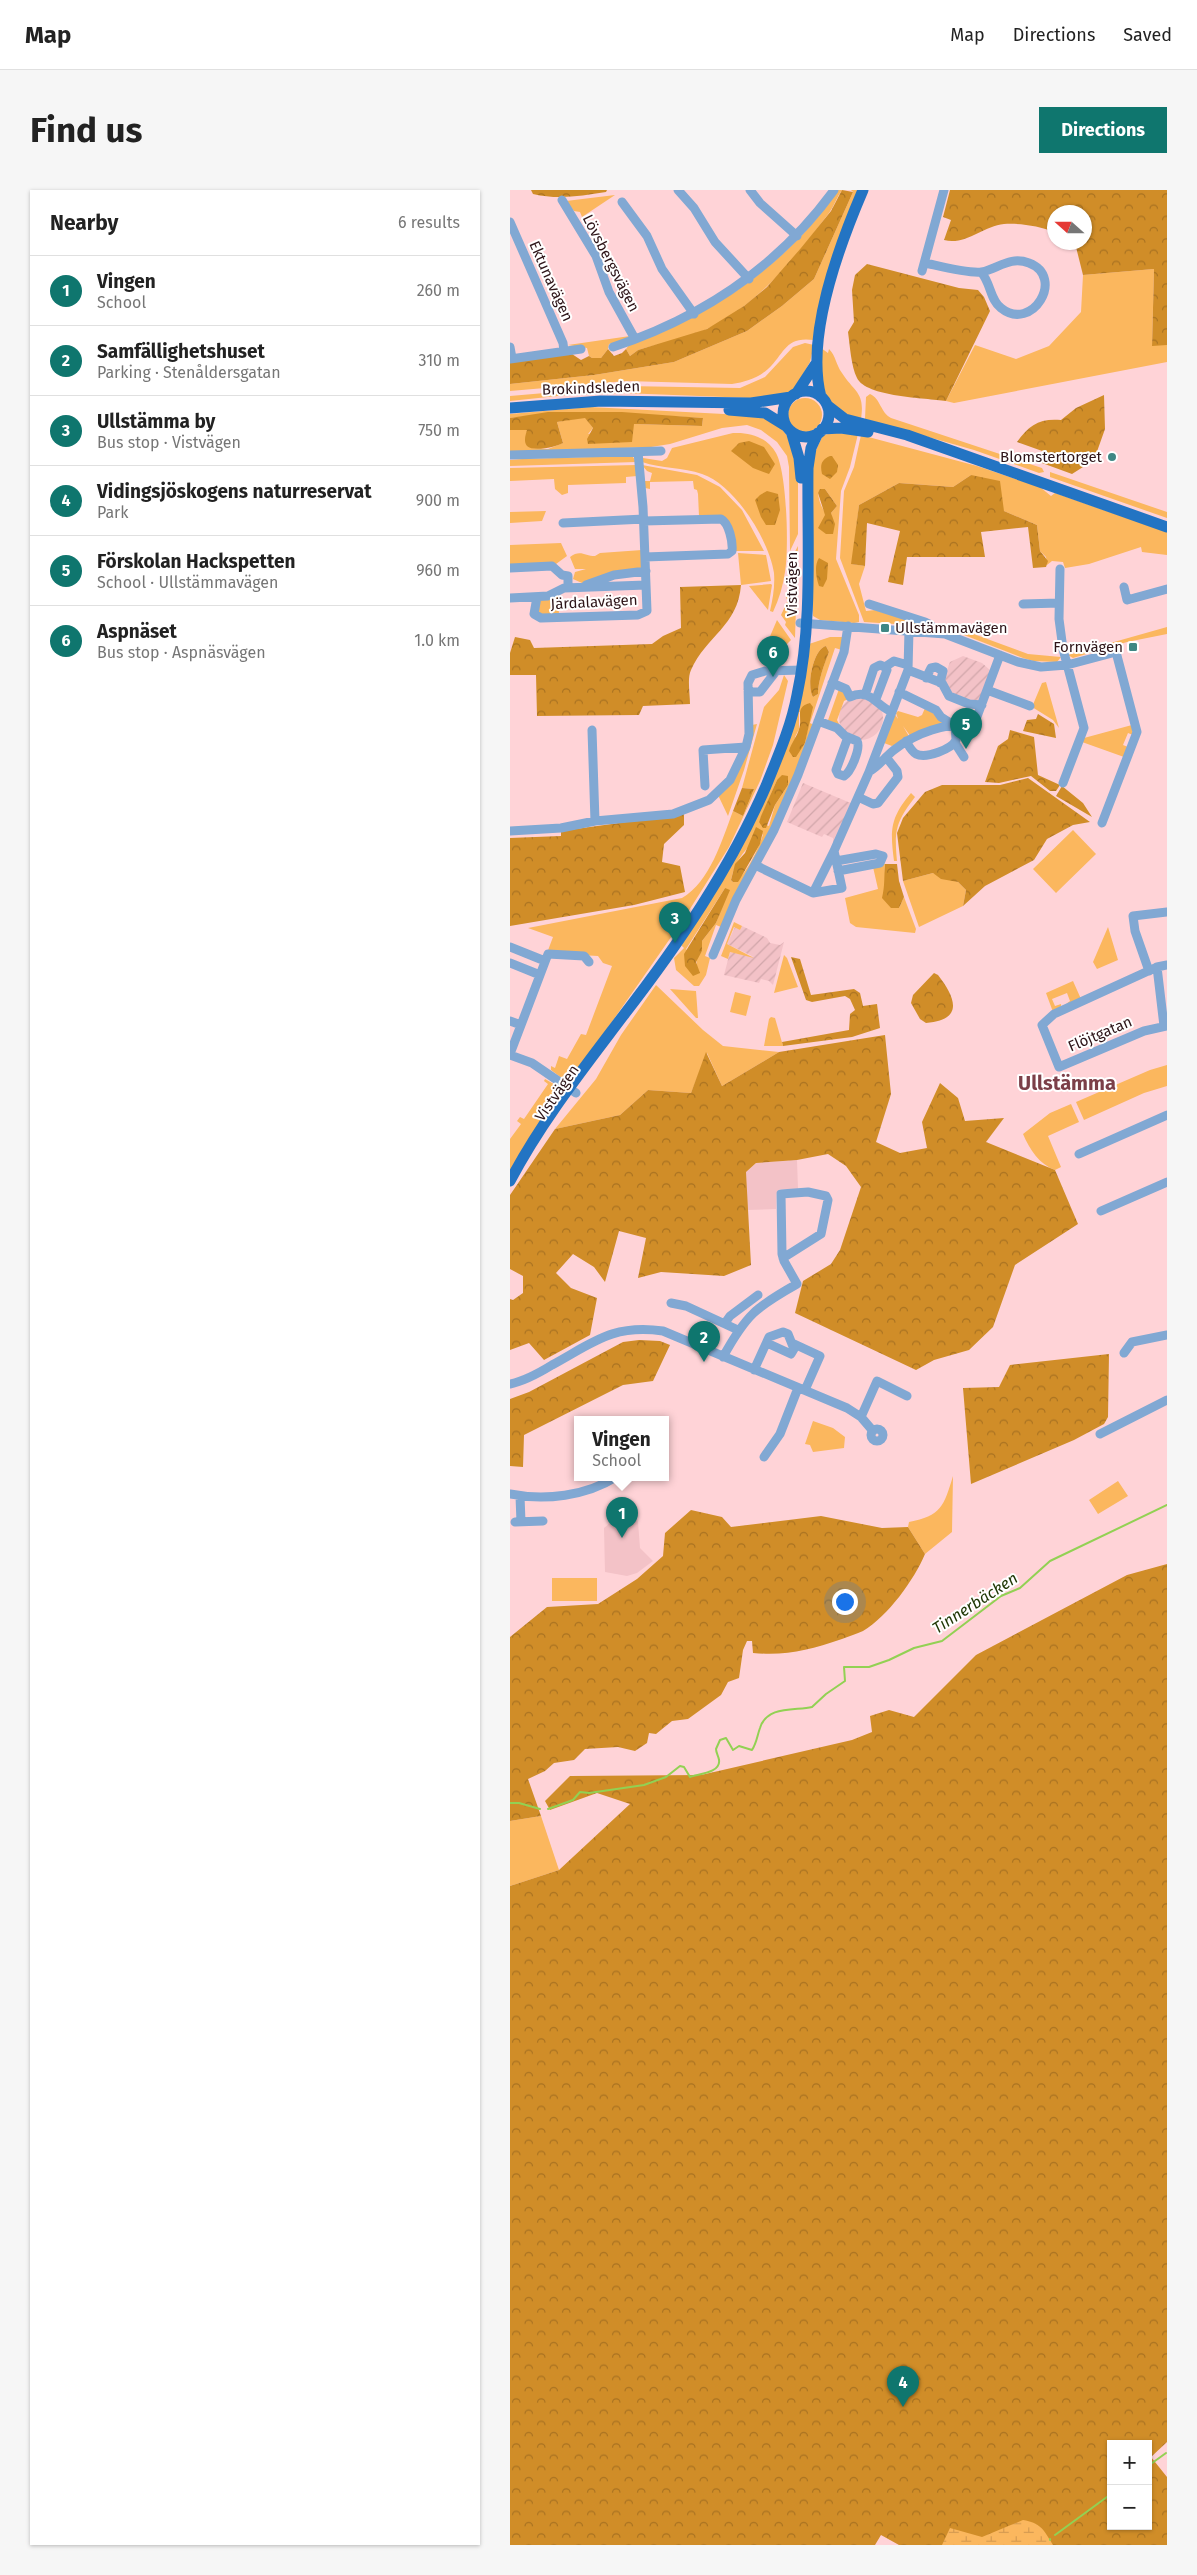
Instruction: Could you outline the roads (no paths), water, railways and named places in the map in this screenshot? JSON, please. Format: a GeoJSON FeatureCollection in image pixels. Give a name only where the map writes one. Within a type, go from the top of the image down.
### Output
{"type":"FeatureCollection","features":[{"type":"Feature","properties":{"kind":"main road"},"geometry":{"type":"LineString","coordinates":[[820,431],[828,418],[815,365],[822,321],[834,269],[863,190]]}},
{"type":"Feature","properties":{"kind":"main road"},"geometry":{"type":"LineString","coordinates":[[822,321],[845,246],[870,190]]}},
{"type":"Feature","properties":{"kind":"main road"},"geometry":{"type":"LineString","coordinates":[[815,365],[793,395],[783,413],[789,429],[804,436],[820,431],[856,430],[966,455]]}},
{"type":"Feature","properties":{"kind":"main road"},"geometry":{"type":"LineString","coordinates":[[793,395],[811,392],[845,419],[898,432],[1167,525]]}},
{"type":"Feature","properties":{"kind":"main road","name":"Brokindsleden"},"geometry":{"type":"LineString","coordinates":[[510,408],[586,401],[751,403],[793,395]]}},
{"type":"Feature","properties":{"kind":"main road","name":"Brokindsleden"},"geometry":{"type":"LineString","coordinates":[[673,402],[765,413],[789,429]]}},
{"type":"Feature","properties":{"kind":"main road","name":"Vistvägen"},"geometry":{"type":"LineString","coordinates":[[789,429],[801,466],[803,624]]}},
{"type":"Feature","properties":{"kind":"main road","name":"Vistvägen"},"geometry":{"type":"LineString","coordinates":[[510,1182],[726,866],[763,791],[783,728],[798,670],[803,624],[808,468],[811,448],[820,431]]}},
{"type":"Feature","properties":{"kind":"street"},"geometry":{"type":"LineString","coordinates":[[678,190],[694,208],[715,242],[749,279]]}},
{"type":"Feature","properties":{"kind":"street"},"geometry":{"type":"LineString","coordinates":[[750,190],[760,203],[797,236]]}},
{"type":"Feature","properties":{"kind":"street"},"geometry":{"type":"LineString","coordinates":[[613,347],[694,314],[749,279],[797,236],[834,190]]}},
{"type":"Feature","properties":{"kind":"street"},"geometry":{"type":"LineString","coordinates":[[944,190],[924,267],[981,272],[1008,261],[1019,260],[1031,264],[1040,270],[1045,280],[1042,299],[1027,313],[1013,314],[1005,312],[995,302],[989,283],[981,272]]}},
{"type":"Feature","properties":{"kind":"street","name":"Lövsbergsvägen"},"geometry":{"type":"LineString","coordinates":[[562,200],[596,256],[609,292],[635,339]]}},
{"type":"Feature","properties":{"kind":"street"},"geometry":{"type":"LineString","coordinates":[[622,202],[647,236],[662,269],[694,314]]}},
{"type":"Feature","properties":{"kind":"street","name":"Ektunavägen"},"geometry":{"type":"LineString","coordinates":[[510,222],[563,343],[564,351]]}},
{"type":"Feature","properties":{"kind":"street"},"geometry":{"type":"LineString","coordinates":[[510,347],[511,359],[581,349]]}},
{"type":"Feature","properties":{"kind":"street"},"geometry":{"type":"LineString","coordinates":[[510,456],[661,451]]}},
{"type":"Feature","properties":{"kind":"street","name":"Järdalavägen"},"geometry":{"type":"LineString","coordinates":[[537,597],[534,610],[538,618],[638,615],[647,611],[644,520],[638,452]]}},
{"type":"Feature","properties":{"kind":"street"},"geometry":{"type":"LineString","coordinates":[[563,523],[723,519],[732,548],[728,554],[645,557]]}},
{"type":"Feature","properties":{"kind":"street","name":"Järdalavägen"},"geometry":{"type":"LineString","coordinates":[[510,568],[552,566],[562,575],[568,576],[568,588]]}},
{"type":"Feature","properties":{"kind":"street"},"geometry":{"type":"LineString","coordinates":[[1060,569],[1060,628],[1067,665],[1084,728],[1063,783]]}},
{"type":"Feature","properties":{"kind":"street","name":"Järdalavägen"},"geometry":{"type":"LineString","coordinates":[[582,587],[614,575],[646,571]]}},
{"type":"Feature","properties":{"kind":"street","name":"Järdalavägen"},"geometry":{"type":"LineString","coordinates":[[510,598],[551,596],[568,588],[646,585]]}},
{"type":"Feature","properties":{"kind":"street"},"geometry":{"type":"LineString","coordinates":[[1124,587],[1127,600],[1167,589]]}},
{"type":"Feature","properties":{"kind":"street"},"geometry":{"type":"LineString","coordinates":[[1023,604],[1059,602]]}},
{"type":"Feature","properties":{"kind":"street"},"geometry":{"type":"LineString","coordinates":[[869,604],[925,622],[930,625],[931,631]]}},
{"type":"Feature","properties":{"kind":"street"},"geometry":{"type":"LineString","coordinates":[[803,624],[931,631],[954,636],[1030,665],[1067,665],[1116,652],[1137,732],[1102,822]]}},
{"type":"Feature","properties":{"kind":"street"},"geometry":{"type":"LineString","coordinates":[[713,956],[736,900],[792,791],[846,646],[848,626]]}},
{"type":"Feature","properties":{"kind":"street"},"geometry":{"type":"LineString","coordinates":[[813,893],[858,798],[892,712],[908,668],[910,630]]}},
{"type":"Feature","properties":{"kind":"street"},"geometry":{"type":"LineString","coordinates":[[869,772],[906,741],[936,728],[975,722],[1000,655]]}},
{"type":"Feature","properties":{"kind":"street"},"geometry":{"type":"LineString","coordinates":[[885,667],[894,661],[926,678],[940,683],[949,696],[969,704],[982,705]]}},
{"type":"Feature","properties":{"kind":"street"},"geometry":{"type":"LineString","coordinates":[[865,695],[874,668],[880,665],[885,667]]}},
{"type":"Feature","properties":{"kind":"street"},"geometry":{"type":"LineString","coordinates":[[876,699],[887,670],[885,667]]}},
{"type":"Feature","properties":{"kind":"street"},"geometry":{"type":"LineString","coordinates":[[926,678],[931,668],[936,667],[942,671],[940,683]]}},
{"type":"Feature","properties":{"kind":"street"},"geometry":{"type":"LineString","coordinates":[[510,831],[561,828],[595,821],[673,814],[699,806],[717,794],[730,780],[746,748],[749,734],[748,689],[752,675],[777,670],[798,670]]}},
{"type":"Feature","properties":{"kind":"street"},"geometry":{"type":"LineString","coordinates":[[748,689],[752,692],[760,692],[777,670]]}},
{"type":"Feature","properties":{"kind":"street"},"geometry":{"type":"LineString","coordinates":[[832,683],[846,689],[850,697],[858,693],[865,695],[876,699],[884,709],[892,712]]}},
{"type":"Feature","properties":{"kind":"street"},"geometry":{"type":"LineString","coordinates":[[988,690],[1030,706]]}},
{"type":"Feature","properties":{"kind":"street"},"geometry":{"type":"LineString","coordinates":[[899,692],[936,710],[941,717],[953,724]]}},
{"type":"Feature","properties":{"kind":"street"},"geometry":{"type":"LineString","coordinates":[[818,721],[837,728],[848,737]]}},
{"type":"Feature","properties":{"kind":"street"},"geometry":{"type":"LineString","coordinates":[[953,724],[955,743],[964,757]]}},
{"type":"Feature","properties":{"kind":"street"},"geometry":{"type":"LineString","coordinates":[[592,730],[595,821]]}},
{"type":"Feature","properties":{"kind":"street"},"geometry":{"type":"LineString","coordinates":[[906,741],[914,752],[922,756],[955,743]]}},
{"type":"Feature","properties":{"kind":"street"},"geometry":{"type":"LineString","coordinates":[[880,743],[895,749]]}},
{"type":"Feature","properties":{"kind":"street"},"geometry":{"type":"LineString","coordinates":[[705,786],[703,750],[746,748]]}},
{"type":"Feature","properties":{"kind":"street"},"geometry":{"type":"LineString","coordinates":[[858,798],[873,804],[878,803],[898,777],[898,771],[886,757]]}},
{"type":"Feature","properties":{"kind":"street"},"geometry":{"type":"LineString","coordinates":[[756,864],[813,893],[842,888],[834,851]]}},
{"type":"Feature","properties":{"kind":"street"},"geometry":{"type":"LineString","coordinates":[[836,861],[876,854],[883,856],[882,862],[878,864],[838,871]]}},
{"type":"Feature","properties":{"kind":"street"},"geometry":{"type":"LineString","coordinates":[[1166,1026],[1153,969],[1135,931],[1134,916],[1167,912]]}},
{"type":"Feature","properties":{"kind":"street"},"geometry":{"type":"LineString","coordinates":[[510,948],[545,961]]}},
{"type":"Feature","properties":{"kind":"street"},"geometry":{"type":"LineString","coordinates":[[572,1091],[532,1063],[510,1054],[548,954],[584,956],[589,962]]}},
{"type":"Feature","properties":{"kind":"street"},"geometry":{"type":"LineString","coordinates":[[510,964],[540,975]]}},
{"type":"Feature","properties":{"kind":"street"},"geometry":{"type":"LineString","coordinates":[[1153,969],[1167,965]]}},
{"type":"Feature","properties":{"kind":"street","name":"Flöjtgatan"},"geometry":{"type":"LineString","coordinates":[[1153,969],[1054,1014],[1042,1025],[1059,1067],[1144,1030],[1166,1026]]}},
{"type":"Feature","properties":{"kind":"street"},"geometry":{"type":"LineString","coordinates":[[510,1021],[521,1025]]}},
{"type":"Feature","properties":{"kind":"street"},"geometry":{"type":"LineString","coordinates":[[1079,1154],[1167,1116]]}},
{"type":"Feature","properties":{"kind":"street"},"geometry":{"type":"LineString","coordinates":[[1100,1211],[1167,1182]]}},
{"type":"Feature","properties":{"kind":"street"},"geometry":{"type":"LineString","coordinates":[[723,1357],[747,1317],[761,1305],[797,1284],[783,1258],[781,1194],[808,1192],[826,1196],[828,1200],[821,1234],[783,1258]]}},
{"type":"Feature","properties":{"kind":"street"},"geometry":{"type":"LineString","coordinates":[[725,1323],[730,1316],[758,1295]]}},
{"type":"Feature","properties":{"kind":"street"},"geometry":{"type":"LineString","coordinates":[[671,1302],[686,1306],[738,1330]]}},
{"type":"Feature","properties":{"kind":"street"},"geometry":{"type":"LineString","coordinates":[[510,1384],[539,1373],[597,1340],[625,1330],[642,1328],[663,1331],[846,1408],[861,1417],[873,1431]]}},
{"type":"Feature","properties":{"kind":"street"},"geometry":{"type":"LineString","coordinates":[[754,1370],[769,1337],[784,1332],[788,1334],[794,1349],[792,1354],[767,1343]]}},
{"type":"Feature","properties":{"kind":"street"},"geometry":{"type":"LineString","coordinates":[[1124,1353],[1132,1342],[1167,1335]]}},
{"type":"Feature","properties":{"kind":"street"},"geometry":{"type":"LineString","coordinates":[[764,1457],[780,1434],[820,1356],[792,1343]]}},
{"type":"Feature","properties":{"kind":"street"},"geometry":{"type":"LineString","coordinates":[[861,1417],[877,1382],[907,1396]]}},
{"type":"Feature","properties":{"kind":"street"},"geometry":{"type":"LineString","coordinates":[[1100,1434],[1167,1400]]}},
{"type":"Feature","properties":{"kind":"street"},"geometry":{"type":"LineString","coordinates":[[510,1494],[520,1496],[575,1493],[596,1487],[608,1481]]}},
{"type":"Feature","properties":{"kind":"street"},"geometry":{"type":"LineString","coordinates":[[520,1496],[518,1522],[543,1521]]}},
{"type":"Feature","properties":{"kind":"waterway","name":"Tinnerbäcken"},"geometry":{"type":"LineString","coordinates":[[548,1809],[573,1800],[580,1792],[589,1793],[644,1785],[666,1777],[680,1766],[684,1767],[690,1777],[713,1770],[719,1764],[716,1749],[720,1740],[726,1738],[733,1750],[739,1746],[752,1750],[760,1728],[769,1716],[783,1710],[812,1707],[826,1694],[845,1681],[844,1667],[869,1667],[914,1648],[942,1641],[1001,1596],[1020,1588],[1050,1561],[1167,1505]]}},
{"type":"Feature","properties":{"kind":"waterway","name":"Tinnerbäcken"},"geometry":{"type":"LineString","coordinates":[[510,1803],[519,1803],[540,1809]]}},
{"type":"Feature","properties":{"kind":"waterway"},"geometry":{"type":"LineString","coordinates":[[1152,2463],[1166,2453]]}},
{"type":"Feature","properties":{"kind":"waterway"},"geometry":{"type":"LineString","coordinates":[[1055,2535],[1107,2497]]}},
{"type":"Feature","properties":{"kind":"place","name":"Blomstertorget"},"geometry":{"type":"Point","coordinates":[1112,457]}},
{"type":"Feature","properties":{"kind":"place","name":"Ullstämmavägen"},"geometry":{"type":"Point","coordinates":[885,628]}},
{"type":"Feature","properties":{"kind":"place","name":"Fornvägen"},"geometry":{"type":"Point","coordinates":[1133,647]}},
{"type":"Feature","properties":{"kind":"place","name":"Aspnäset"},"geometry":{"type":"Point","coordinates":[773,677]}},
{"type":"Feature","properties":{"kind":"place","name":"Förskolan Hackspetten"},"geometry":{"type":"Point","coordinates":[966,749]}},
{"type":"Feature","properties":{"kind":"place","name":"Ullstämma by"},"geometry":{"type":"Point","coordinates":[675,943]}},
{"type":"Feature","properties":{"kind":"place","name":"Samfällighetshuset"},"geometry":{"type":"Point","coordinates":[704,1362]}},
{"type":"Feature","properties":{"kind":"place","name":"Vingen"},"geometry":{"type":"Point","coordinates":[622,1538]}},
{"type":"Feature","properties":{"kind":"place","name":"Vidingsjöskogens naturreservat"},"geometry":{"type":"Point","coordinates":[903,2407]}},
{"type":"Feature","properties":{"kind":"district","name":"Ullstämma"},"geometry":{"type":"Point","coordinates":[1067,1083]}}]}
